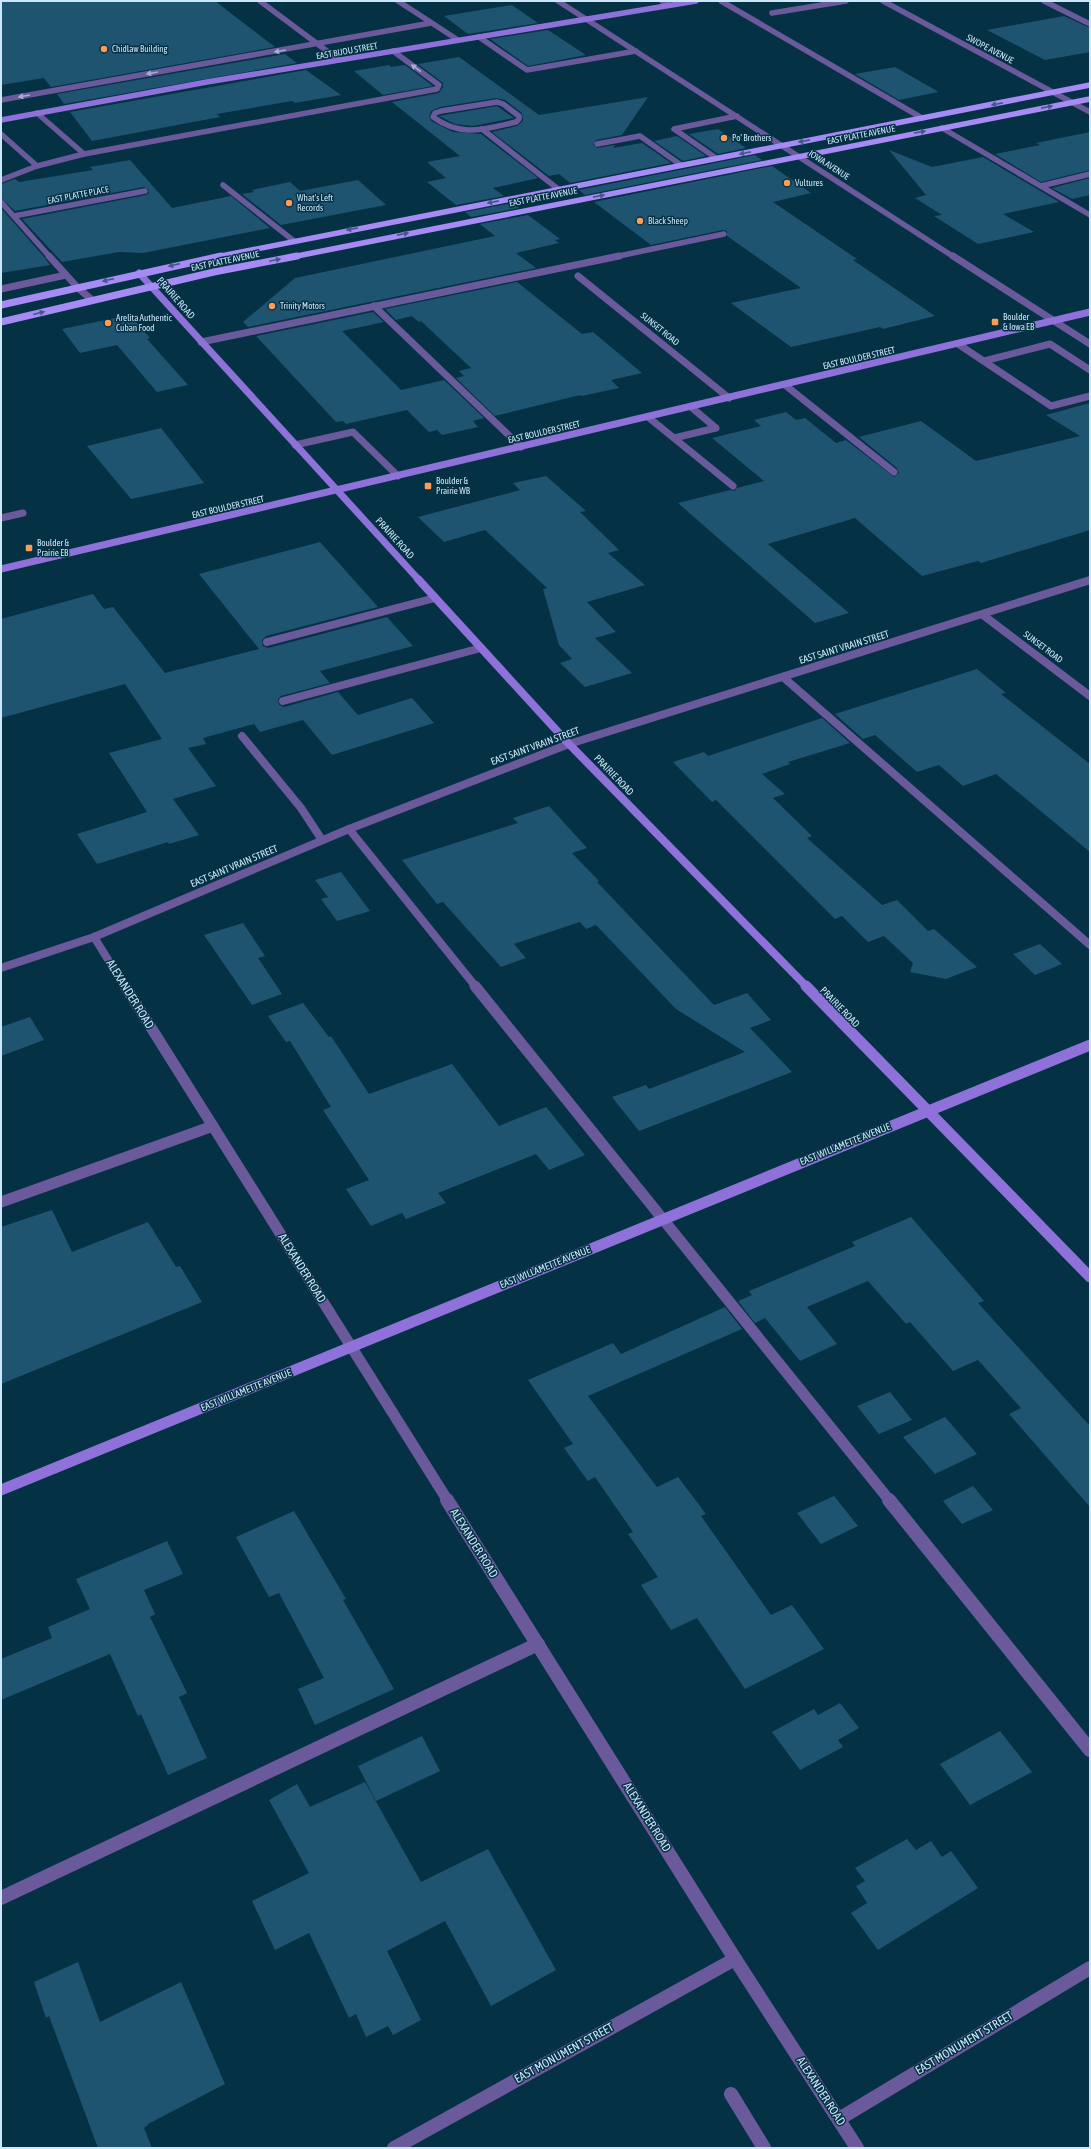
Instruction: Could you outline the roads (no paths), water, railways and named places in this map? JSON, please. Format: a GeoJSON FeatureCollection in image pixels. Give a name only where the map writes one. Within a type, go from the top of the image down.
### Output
{"type":"FeatureCollection","features":[{"type":"Feature","properties":{"kind":"main road","name":"EAST PLATTE AVENUE"},"geometry":{"type":"LineString","coordinates":[[1,305],[139,273],[294,241],[1090,85]]}},
{"type":"Feature","properties":{"kind":"main road","name":"EAST PLATTE AVENUE"},"geometry":{"type":"LineString","coordinates":[[1,322],[151,286],[1090,99]]}},
{"type":"Feature","properties":{"kind":"street"},"geometry":{"type":"LineString","coordinates":[[260,1],[339,60]]}},
{"type":"Feature","properties":{"kind":"street"},"geometry":{"type":"LineString","coordinates":[[398,1],[458,40]]}},
{"type":"Feature","properties":{"kind":"street","name":"IOWA AVENUE"},"geometry":{"type":"LineString","coordinates":[[559,1],[1090,344]]}},
{"type":"Feature","properties":{"kind":"street"},"geometry":{"type":"LineString","coordinates":[[662,1],[669,5]]}},
{"type":"Feature","properties":{"kind":"street","name":"EAST BIJOU STREET"},"geometry":{"type":"LineString","coordinates":[[1,120],[339,60],[696,1]]}},
{"type":"Feature","properties":{"kind":"street"},"geometry":{"type":"LineString","coordinates":[[721,1],[922,118]]}},
{"type":"Feature","properties":{"kind":"street"},"geometry":{"type":"LineString","coordinates":[[772,13],[846,1]]}},
{"type":"Feature","properties":{"kind":"street","name":"SWOPE AVENUE"},"geometry":{"type":"LineString","coordinates":[[883,1],[1090,112]]}},
{"type":"Feature","properties":{"kind":"street"},"geometry":{"type":"LineString","coordinates":[[1044,1],[1090,24]]}},
{"type":"Feature","properties":{"kind":"street"},"geometry":{"type":"LineString","coordinates":[[1,100],[432,23]]}},
{"type":"Feature","properties":{"kind":"street"},"geometry":{"type":"LineString","coordinates":[[479,37],[526,70],[636,51]]}},
{"type":"Feature","properties":{"kind":"street"},"geometry":{"type":"LineString","coordinates":[[1,180],[37,166],[84,154],[428,91],[437,88],[439,85],[393,51]]}},
{"type":"Feature","properties":{"kind":"street"},"geometry":{"type":"LineString","coordinates":[[482,129],[516,122],[519,116],[503,104],[491,102],[441,110],[436,113],[434,117],[447,128],[454,130],[467,131],[482,129],[558,189]]}},
{"type":"Feature","properties":{"kind":"street"},"geometry":{"type":"LineString","coordinates":[[38,113],[84,154]]}},
{"type":"Feature","properties":{"kind":"street"},"geometry":{"type":"LineString","coordinates":[[716,158],[674,129],[737,116]]}},
{"type":"Feature","properties":{"kind":"street"},"geometry":{"type":"LineString","coordinates":[[942,128],[1090,215]]}},
{"type":"Feature","properties":{"kind":"street"},"geometry":{"type":"LineString","coordinates":[[1,134],[37,166]]}},
{"type":"Feature","properties":{"kind":"street"},"geometry":{"type":"LineString","coordinates":[[597,144],[640,136],[681,165]]}},
{"type":"Feature","properties":{"kind":"street"},"geometry":{"type":"LineString","coordinates":[[1041,186],[1090,174]]}},
{"type":"Feature","properties":{"kind":"street"},"geometry":{"type":"LineString","coordinates":[[223,185],[294,241]]}},
{"type":"Feature","properties":{"kind":"street","name":"EAST PLATTE PLACE"},"geometry":{"type":"LineString","coordinates":[[14,216],[145,191]]}},
{"type":"Feature","properties":{"kind":"street"},"geometry":{"type":"LineString","coordinates":[[1,202],[78,288],[92,300]]}},
{"type":"Feature","properties":{"kind":"street"},"geometry":{"type":"LineString","coordinates":[[201,342],[724,234]]}},
{"type":"Feature","properties":{"kind":"street","name":"PRAIRIE ROAD"},"geometry":{"type":"LineString","coordinates":[[139,273],[569,744],[1090,1278]]}},
{"type":"Feature","properties":{"kind":"street"},"geometry":{"type":"LineString","coordinates":[[1,289],[66,274]]}},
{"type":"Feature","properties":{"kind":"street","name":"SUNSET ROAD"},"geometry":{"type":"LineString","coordinates":[[578,276],[729,398]]}},
{"type":"Feature","properties":{"kind":"street"},"geometry":{"type":"LineString","coordinates":[[374,306],[521,447]]}},
{"type":"Feature","properties":{"kind":"street","name":"EAST BOULDER STREET"},"geometry":{"type":"LineString","coordinates":[[1,569],[1090,312]]}},
{"type":"Feature","properties":{"kind":"street"},"geometry":{"type":"LineString","coordinates":[[958,344],[1051,406],[1090,396]]}},
{"type":"Feature","properties":{"kind":"street"},"geometry":{"type":"LineString","coordinates":[[984,360],[1050,344],[1090,370]]}},
{"type":"Feature","properties":{"kind":"street"},"geometry":{"type":"LineString","coordinates":[[785,385],[894,472]]}},
{"type":"Feature","properties":{"kind":"street"},"geometry":{"type":"LineString","coordinates":[[674,438],[716,428],[692,407]]}},
{"type":"Feature","properties":{"kind":"street"},"geometry":{"type":"LineString","coordinates":[[648,417],[733,486]]}},
{"type":"Feature","properties":{"kind":"street"},"geometry":{"type":"LineString","coordinates":[[295,445],[353,432],[398,476]]}},
{"type":"Feature","properties":{"kind":"street"},"geometry":{"type":"LineString","coordinates":[[1,518],[23,513]]}},
{"type":"Feature","properties":{"kind":"street","name":"EAST SAINT VRAIN STREET"},"geometry":{"type":"LineString","coordinates":[[1,968],[94,937],[322,840],[569,744],[983,615],[1090,580]]}},
{"type":"Feature","properties":{"kind":"street"},"geometry":{"type":"LineString","coordinates":[[267,642],[435,598]]}},
{"type":"Feature","properties":{"kind":"street","name":"SUNSET ROAD"},"geometry":{"type":"LineString","coordinates":[[983,615],[1090,696]]}},
{"type":"Feature","properties":{"kind":"street"},"geometry":{"type":"LineString","coordinates":[[283,701],[482,648]]}},
{"type":"Feature","properties":{"kind":"street"},"geometry":{"type":"LineString","coordinates":[[783,677],[1090,945]]}},
{"type":"Feature","properties":{"kind":"street"},"geometry":{"type":"LineString","coordinates":[[242,736],[301,808],[322,840]]}},
{"type":"Feature","properties":{"kind":"street"},"geometry":{"type":"LineString","coordinates":[[350,829],[1090,1750]]}},
{"type":"Feature","properties":{"kind":"street","name":"ALEXANDER ROAD"},"geometry":{"type":"LineString","coordinates":[[94,937],[735,1959],[857,2148]]}},
{"type":"Feature","properties":{"kind":"street","name":"EAST WILLAMETTE AVENUE"},"geometry":{"type":"LineString","coordinates":[[1,1490],[1090,1045]]}},
{"type":"Feature","properties":{"kind":"street"},"geometry":{"type":"LineString","coordinates":[[1,1202],[213,1126]]}},
{"type":"Feature","properties":{"kind":"street"},"geometry":{"type":"LineString","coordinates":[[1,1898],[538,1644]]}},
{"type":"Feature","properties":{"kind":"street","name":"EAST MONUMENT STREET"},"geometry":{"type":"LineString","coordinates":[[394,2148],[735,1959]]}},
{"type":"Feature","properties":{"kind":"street","name":"EAST MONUMENT STREET"},"geometry":{"type":"LineString","coordinates":[[839,2119],[1090,1968]]}},
{"type":"Feature","properties":{"kind":"street"},"geometry":{"type":"LineString","coordinates":[[731,2094],[764,2148]]}},
{"type":"Feature","properties":{"kind":"place","name":"Chidlaw Building"},"geometry":{"type":"Point","coordinates":[104,49]}},
{"type":"Feature","properties":{"kind":"place","name":"Po’ Brothers"},"geometry":{"type":"Point","coordinates":[724,138]}},
{"type":"Feature","properties":{"kind":"place","name":"Vultures"},"geometry":{"type":"Point","coordinates":[787,183]}},
{"type":"Feature","properties":{"kind":"place","name":"What's Left Records"},"geometry":{"type":"Point","coordinates":[289,203]}},
{"type":"Feature","properties":{"kind":"place","name":"Black Sheep"},"geometry":{"type":"Point","coordinates":[640,221]}},
{"type":"Feature","properties":{"kind":"place","name":"Trinity Motors"},"geometry":{"type":"Point","coordinates":[272,306]}},
{"type":"Feature","properties":{"kind":"place","name":"Boulder & Iowa EB"},"geometry":{"type":"Point","coordinates":[995,322]}},
{"type":"Feature","properties":{"kind":"place","name":"Arelita Authentic Cuban Food"},"geometry":{"type":"Point","coordinates":[108,323]}},
{"type":"Feature","properties":{"kind":"place","name":"Boulder & Prairie WB"},"geometry":{"type":"Point","coordinates":[428,486]}},
{"type":"Feature","properties":{"kind":"place","name":"Boulder & Prairie EB"},"geometry":{"type":"Point","coordinates":[29,548]}}]}
